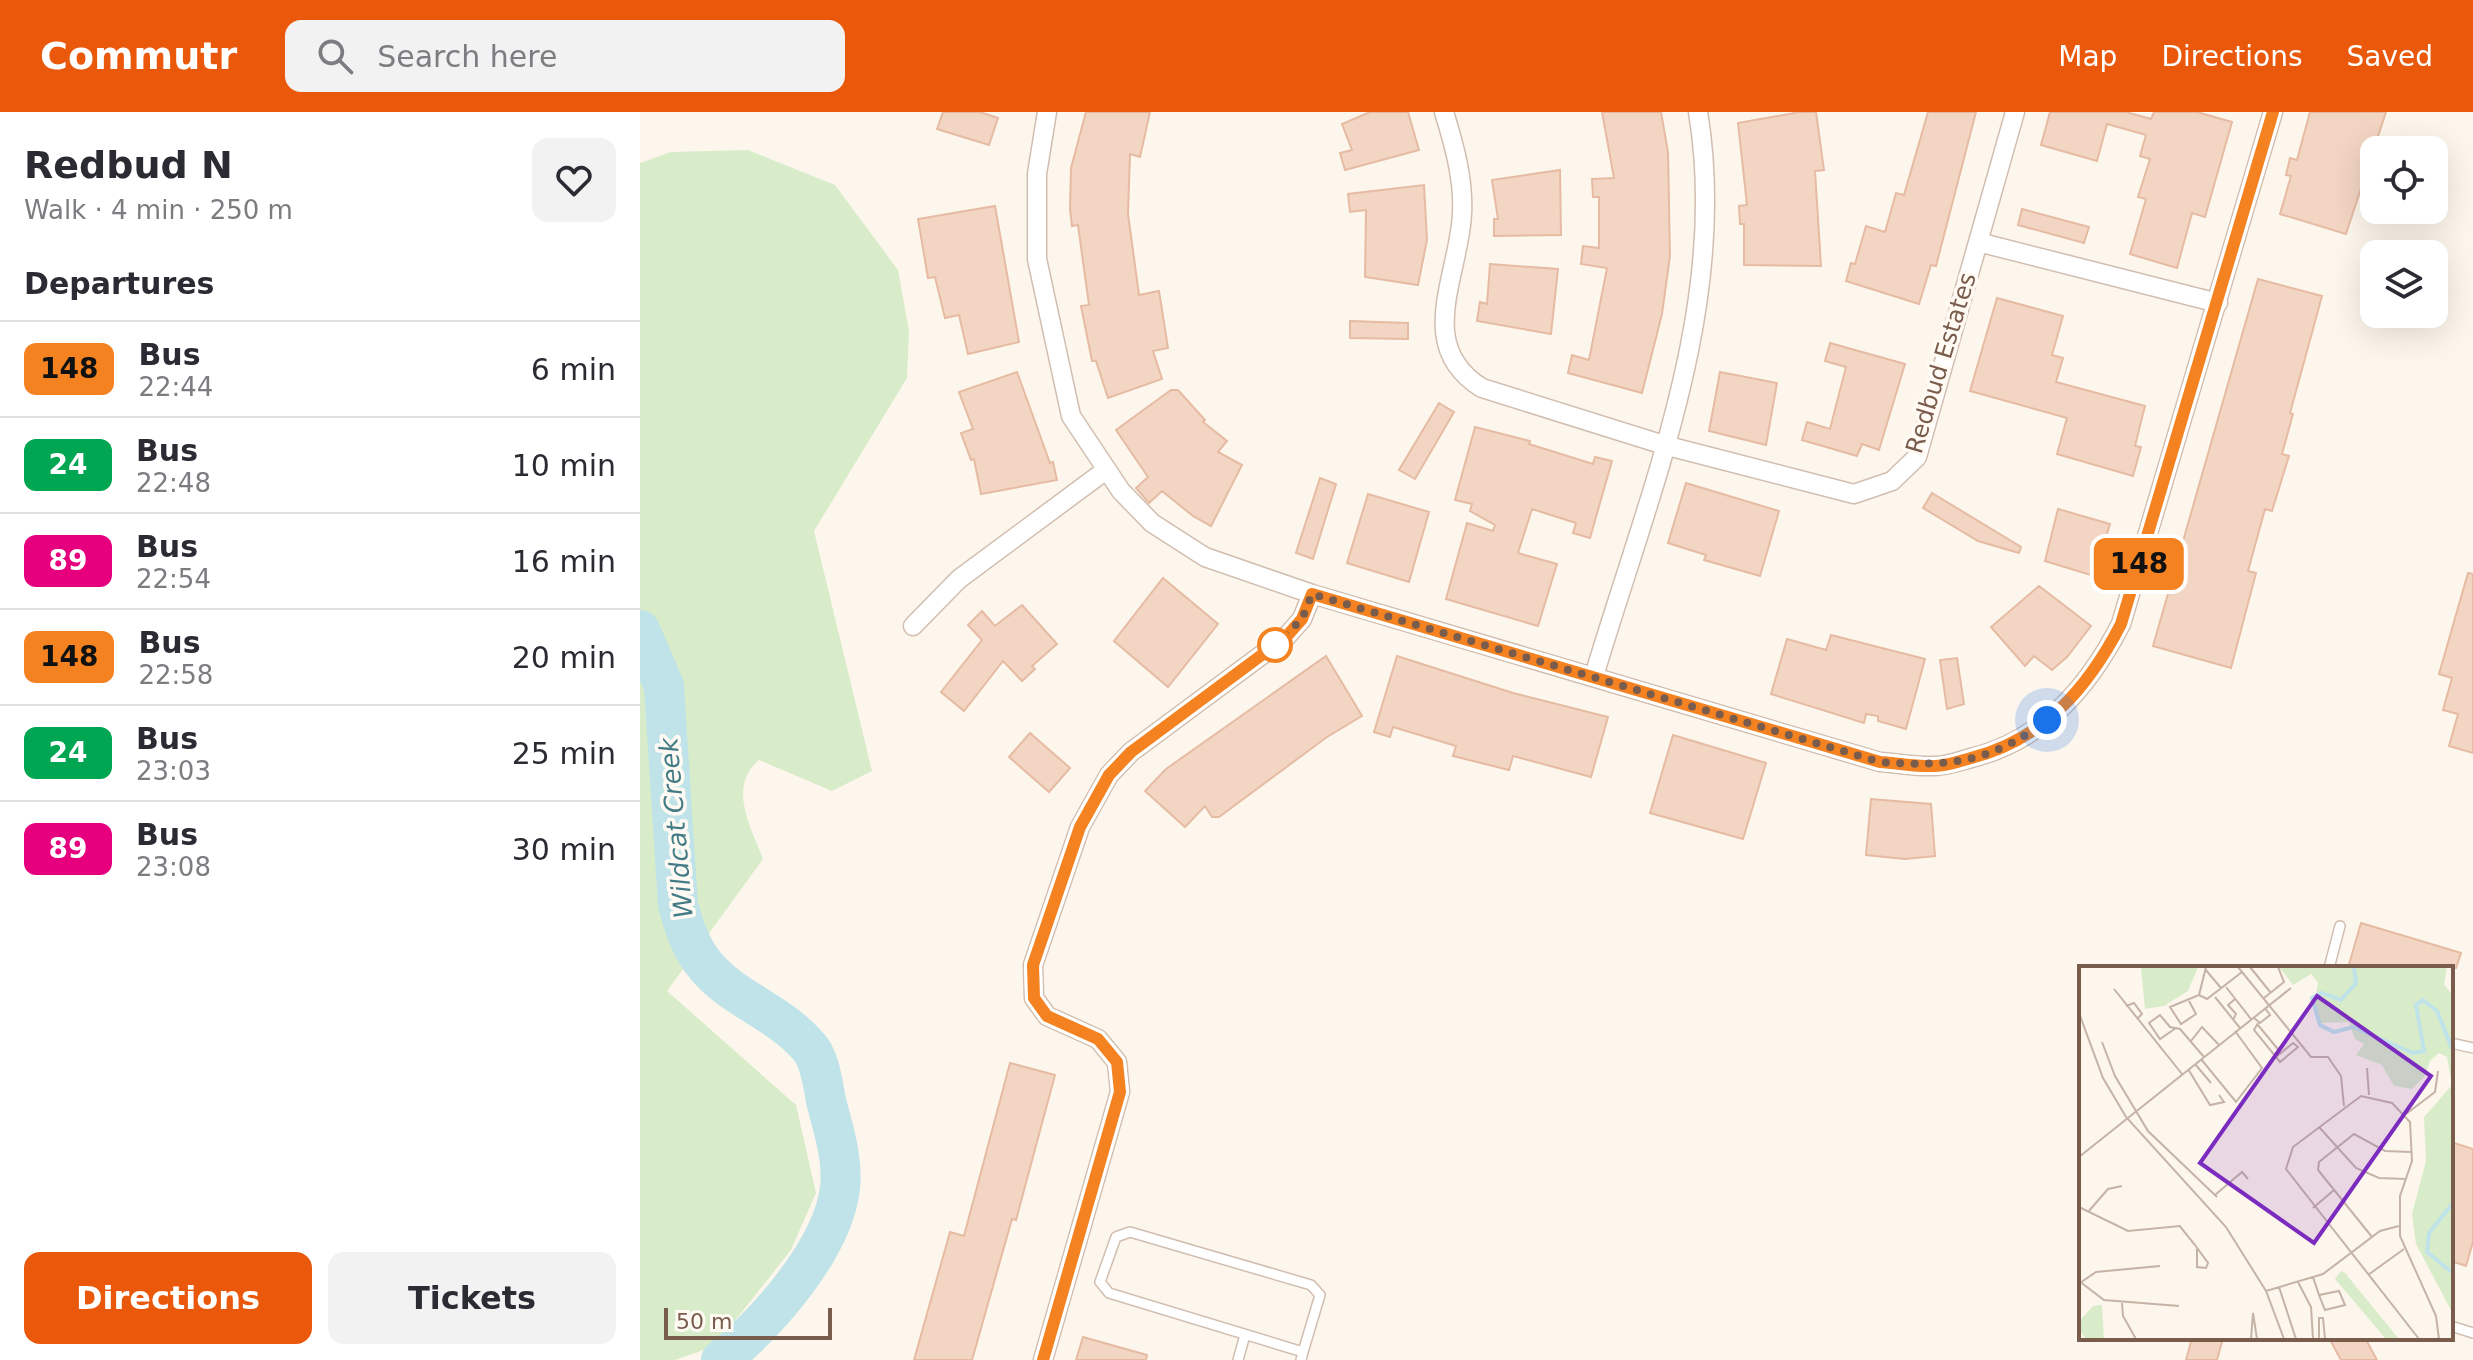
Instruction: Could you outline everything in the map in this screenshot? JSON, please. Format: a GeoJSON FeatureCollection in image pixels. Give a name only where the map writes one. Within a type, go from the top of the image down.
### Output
{"type":"FeatureCollection","features":[{"type":"Feature","properties":{"kind":"street"},"geometry":{"type":"LineString","coordinates":[[1047,112],[1037,174],[1037,259],[1071,416],[1106,470],[1152,523],[1205,557],[1312,594],[1880,762],[1937,766],[1996,751],[2026,737],[2071,700],[2098,665],[2121,624],[2273,112]]}},
{"type":"Feature","properties":{"kind":"street","name":"Redbud Estates"},"geometry":{"type":"LineString","coordinates":[[1444,112],[1455,146],[1462,213],[1444,316],[1444,339],[1451,358],[1465,378],[1482,388],[1664,445],[1854,494],[1892,481],[1917,457],[2015,112]]}},
{"type":"Feature","properties":{"kind":"street"},"geometry":{"type":"LineString","coordinates":[[1594,676],[1664,445],[1701,291],[1707,187],[1698,112]]}},
{"type":"Feature","properties":{"kind":"street","name":"Redbud Estates"},"geometry":{"type":"LineString","coordinates":[[1978,242],[2218,303]]}},
{"type":"Feature","properties":{"kind":"street"},"geometry":{"type":"LineString","coordinates":[[913,626],[959,579],[1106,470]]}},
{"type":"Feature","properties":{"kind":"street"},"geometry":{"type":"LineString","coordinates":[[1043,1360],[1120,1092],[1117,1062],[1098,1039],[1047,1016],[1034,998],[1033,965],[1080,827],[1109,775],[1131,752],[1286,637],[1302,619],[1312,594]]}},
{"type":"Feature","properties":{"kind":"lane"},"geometry":{"type":"LineString","coordinates":[[2330,966],[2340,926]]}},
{"type":"Feature","properties":{"kind":"lane"},"geometry":{"type":"LineString","coordinates":[[2453,1043],[2473,1048]]}},
{"type":"Feature","properties":{"kind":"lane"},"geometry":{"type":"LineString","coordinates":[[1130,1232],[1311,1285],[1320,1295],[1302,1356],[1109,1293],[1100,1282],[1116,1237],[1130,1232]]}},
{"type":"Feature","properties":{"kind":"lane"},"geometry":{"type":"LineString","coordinates":[[2453,1327],[2473,1333]]}},
{"type":"Feature","properties":{"kind":"lane"},"geometry":{"type":"LineString","coordinates":[[1238,1360],[1245,1335]]}},
{"type":"Feature","properties":{"kind":"green space"},"geometry":{"type":"Polygon","coordinates":[[[748,150],[835,185],[898,270],[909,331],[907,378],[814,531],[872,771],[832,791],[759,760],[744,782],[744,808],[763,859],[667,991],[796,1105],[816,1193],[791,1250],[715,1346],[675,1360],[640,1360],[640,163],[671,152],[748,150]]]}},
{"type":"Feature","properties":{"kind":"building"},"geometry":{"type":"Polygon","coordinates":[[[943,112],[980,112],[998,118],[989,145],[937,129],[943,112]]]}},
{"type":"Feature","properties":{"kind":"building"},"geometry":{"type":"Polygon","coordinates":[[[1086,112],[1150,112],[1140,157],[1130,154],[1128,214],[1139,295],[1159,291],[1168,348],[1153,351],[1162,379],[1108,398],[1096,361],[1092,361],[1081,306],[1089,305],[1078,225],[1072,226],[1070,209],[1071,168],[1086,112]]]}},
{"type":"Feature","properties":{"kind":"building"},"geometry":{"type":"Polygon","coordinates":[[[1370,112],[1408,112],[1419,150],[1345,170],[1340,153],[1352,150],[1342,124],[1370,112]]]}},
{"type":"Feature","properties":{"kind":"building"},"geometry":{"type":"Polygon","coordinates":[[[1602,112],[1661,112],[1668,152],[1670,256],[1662,314],[1642,393],[1568,373],[1572,355],[1589,360],[1607,268],[1581,264],[1583,246],[1599,248],[1599,197],[1593,197],[1592,179],[1614,178],[1602,112]]]}},
{"type":"Feature","properties":{"kind":"building"},"geometry":{"type":"Polygon","coordinates":[[[1816,112],[1824,170],[1815,171],[1821,266],[1744,265],[1744,224],[1740,224],[1739,206],[1747,205],[1738,123],[1816,112]]]}},
{"type":"Feature","properties":{"kind":"building"},"geometry":{"type":"Polygon","coordinates":[[[1928,112],[1976,112],[1936,266],[1931,265],[1919,304],[1846,281],[1851,263],[1855,264],[1866,226],[1885,232],[1896,193],[1904,195],[1928,112]]]}},
{"type":"Feature","properties":{"kind":"building"},"geometry":{"type":"Polygon","coordinates":[[[2050,112],[2126,112],[2151,119],[2154,112],[2197,112],[2232,122],[2205,217],[2192,213],[2177,268],[2130,254],[2146,199],[2138,197],[2150,159],[2140,156],[2146,135],[2107,124],[2097,161],[2041,145],[2050,112]]]}},
{"type":"Feature","properties":{"kind":"building"},"geometry":{"type":"Polygon","coordinates":[[[2310,112],[2386,112],[2378,136],[2360,136],[2360,191],[2346,234],[2280,214],[2291,176],[2286,175],[2290,158],[2297,160],[2310,112]]]}},
{"type":"Feature","properties":{"kind":"building"},"geometry":{"type":"Polygon","coordinates":[[[1560,170],[1561,235],[1494,236],[1494,219],[1498,219],[1492,180],[1560,170]]]}},
{"type":"Feature","properties":{"kind":"building"},"geometry":{"type":"Polygon","coordinates":[[[1424,185],[1427,240],[1418,285],[1365,277],[1366,210],[1350,212],[1348,194],[1424,185]]]}},
{"type":"Feature","properties":{"kind":"building"},"geometry":{"type":"Polygon","coordinates":[[[995,206],[1019,342],[968,354],[959,315],[945,318],[935,277],[928,278],[918,219],[995,206]]]}},
{"type":"Feature","properties":{"kind":"building"},"geometry":{"type":"Polygon","coordinates":[[[2022,209],[2089,227],[2084,243],[2018,225],[2022,209]]]}},
{"type":"Feature","properties":{"kind":"building"},"geometry":{"type":"Polygon","coordinates":[[[1490,264],[1558,269],[1551,334],[1477,321],[1480,302],[1487,304],[1490,264]]]}},
{"type":"Feature","properties":{"kind":"building"},"geometry":{"type":"Polygon","coordinates":[[[2258,279],[2322,296],[2290,413],[2293,414],[2282,454],[2289,456],[2272,511],[2265,509],[2248,571],[2256,573],[2231,668],[2153,646],[2258,279]]]}},
{"type":"Feature","properties":{"kind":"building"},"geometry":{"type":"Polygon","coordinates":[[[1997,298],[2063,316],[2052,355],[2063,358],[2056,382],[2145,406],[2135,446],[2141,447],[2133,476],[2057,454],[2067,418],[1970,391],[1997,298]]]}},
{"type":"Feature","properties":{"kind":"building"},"geometry":{"type":"Polygon","coordinates":[[[1350,321],[1408,323],[1408,339],[1350,338],[1350,321]]]}},
{"type":"Feature","properties":{"kind":"building"},"geometry":{"type":"Polygon","coordinates":[[[1830,343],[1905,364],[1879,450],[1862,444],[1857,456],[1802,440],[1807,422],[1830,429],[1846,367],[1825,361],[1830,343]]]}},
{"type":"Feature","properties":{"kind":"building"},"geometry":{"type":"Polygon","coordinates":[[[1017,372],[1050,463],[1053,462],[1057,480],[981,494],[974,459],[971,460],[961,433],[973,429],[959,392],[1017,372]]]}},
{"type":"Feature","properties":{"kind":"building"},"geometry":{"type":"Polygon","coordinates":[[[1720,372],[1777,383],[1766,445],[1709,431],[1720,372]]]}},
{"type":"Feature","properties":{"kind":"building"},"geometry":{"type":"Polygon","coordinates":[[[1171,390],[1178,390],[1205,420],[1203,422],[1227,441],[1218,452],[1242,465],[1211,526],[1162,491],[1149,503],[1136,488],[1148,477],[1116,430],[1171,390]]]}},
{"type":"Feature","properties":{"kind":"building"},"geometry":{"type":"Polygon","coordinates":[[[1439,403],[1454,412],[1415,479],[1399,470],[1439,403]]]}},
{"type":"Feature","properties":{"kind":"building"},"geometry":{"type":"Polygon","coordinates":[[[1475,427],[1530,441],[1529,444],[1593,464],[1595,457],[1612,461],[1590,538],[1573,533],[1576,523],[1532,509],[1518,553],[1557,564],[1538,626],[1446,599],[1467,523],[1493,531],[1495,525],[1470,511],[1472,504],[1455,500],[1475,427]]]}},
{"type":"Feature","properties":{"kind":"building"},"geometry":{"type":"Polygon","coordinates":[[[1320,478],[1336,484],[1313,559],[1296,553],[1320,478]]]}},
{"type":"Feature","properties":{"kind":"building"},"geometry":{"type":"Polygon","coordinates":[[[1686,483],[1779,511],[1760,576],[1704,560],[1706,555],[1668,543],[1686,483]]]}},
{"type":"Feature","properties":{"kind":"building"},"geometry":{"type":"Polygon","coordinates":[[[1932,493],[2021,547],[2019,553],[1978,541],[1923,508],[1932,493]]]}},
{"type":"Feature","properties":{"kind":"building"},"geometry":{"type":"Polygon","coordinates":[[[1368,494],[1429,512],[1409,582],[1347,563],[1368,494]]]}},
{"type":"Feature","properties":{"kind":"building"},"geometry":{"type":"Polygon","coordinates":[[[2058,509],[2110,524],[2094,576],[2045,561],[2058,509]]]}},
{"type":"Feature","properties":{"kind":"building"},"geometry":{"type":"Polygon","coordinates":[[[2468,573],[2473,574],[2473,753],[2449,746],[2458,714],[2443,710],[2452,678],[2439,674],[2468,573]]]}},
{"type":"Feature","properties":{"kind":"building"},"geometry":{"type":"Polygon","coordinates":[[[1163,578],[1218,624],[1168,687],[1114,641],[1163,578]]]}},
{"type":"Feature","properties":{"kind":"building"},"geometry":{"type":"Polygon","coordinates":[[[2039,586],[2091,626],[2067,657],[2052,670],[2034,656],[2025,666],[1991,627],[2039,586]]]}},
{"type":"Feature","properties":{"kind":"building"},"geometry":{"type":"Polygon","coordinates":[[[1022,605],[1057,644],[1032,666],[1035,669],[1022,681],[1003,661],[964,711],[941,692],[982,640],[968,625],[982,611],[995,626],[1022,605]]]}},
{"type":"Feature","properties":{"kind":"building"},"geometry":{"type":"Polygon","coordinates":[[[1831,635],[1925,659],[1906,729],[1878,721],[1878,716],[1866,714],[1864,723],[1771,694],[1787,639],[1826,650],[1831,635]]]}},
{"type":"Feature","properties":{"kind":"building"},"geometry":{"type":"Polygon","coordinates":[[[1326,656],[1362,716],[1327,737],[1219,817],[1212,817],[1205,806],[1185,827],[1145,791],[1166,769],[1326,656]]]}},
{"type":"Feature","properties":{"kind":"building"},"geometry":{"type":"Polygon","coordinates":[[[1397,656],[1513,693],[1608,717],[1591,777],[1513,756],[1509,770],[1453,756],[1456,746],[1393,727],[1390,737],[1374,732],[1397,656]]]}},
{"type":"Feature","properties":{"kind":"building"},"geometry":{"type":"Polygon","coordinates":[[[1957,658],[1964,704],[1947,709],[1940,660],[1957,658]]]}},
{"type":"Feature","properties":{"kind":"building"},"geometry":{"type":"Polygon","coordinates":[[[1030,733],[1070,768],[1049,792],[1009,757],[1030,733]]]}},
{"type":"Feature","properties":{"kind":"building"},"geometry":{"type":"Polygon","coordinates":[[[1673,735],[1766,763],[1743,839],[1650,813],[1673,735]]]}},
{"type":"Feature","properties":{"kind":"building"},"geometry":{"type":"Polygon","coordinates":[[[1871,799],[1931,804],[1935,856],[1905,859],[1866,855],[1871,799]]]}},
{"type":"Feature","properties":{"kind":"building"},"geometry":{"type":"Polygon","coordinates":[[[2361,923],[2461,953],[2456,968],[2349,966],[2361,923]]]}},
{"type":"Feature","properties":{"kind":"building"},"geometry":{"type":"Polygon","coordinates":[[[1010,1063],[1055,1075],[1016,1220],[1012,1219],[972,1360],[914,1360],[950,1232],[964,1236],[1010,1063]]]}},
{"type":"Feature","properties":{"kind":"building"},"geometry":{"type":"Polygon","coordinates":[[[2453,1143],[2473,1149],[2473,1242],[2466,1266],[2453,1262],[2453,1143]]]}},
{"type":"Feature","properties":{"kind":"building"},"geometry":{"type":"Polygon","coordinates":[[[1083,1337],[1147,1355],[1146,1360],[1076,1360],[1083,1337]]]}},
{"type":"Feature","properties":{"kind":"building"},"geometry":{"type":"Polygon","coordinates":[[[2191,1340],[2222,1340],[2217,1360],[2186,1360],[2191,1340]]]}},
{"type":"Feature","properties":{"kind":"building"},"geometry":{"type":"Polygon","coordinates":[[[2330,1340],[2366,1340],[2377,1360],[2341,1360],[2330,1340]]]}},
{"type":"Feature","properties":{"kind":"waterway","name":"Wildcat Creek"},"geometry":{"type":"LineString","coordinates":[[640,630],[664,686],[678,905],[691,944],[716,977],[783,1023],[809,1047],[821,1074],[839,1156],[840,1188],[825,1235],[795,1283],[777,1305],[721,1360]]}},
{"type":"Feature","properties":{"kind":"bus line","name":"148"},"geometry":{"type":"LineString","coordinates":[[1043,1360],[1120,1092],[1117,1062],[1098,1039],[1047,1016],[1034,998],[1033,965],[1080,827],[1109,775],[1131,752],[1286,637],[1302,619],[1312,594],[1880,762],[1937,766],[1996,751],[2026,737],[2071,700],[2106,653],[2121,624],[2273,112]]}},
{"type":"Feature","properties":{"kind":"route"},"geometry":{"type":"LineString","coordinates":[[1275,645],[1302,619],[1312,594],[1880,762],[1937,766],[1996,751],[2026,737],[2047,720]]}}]}
